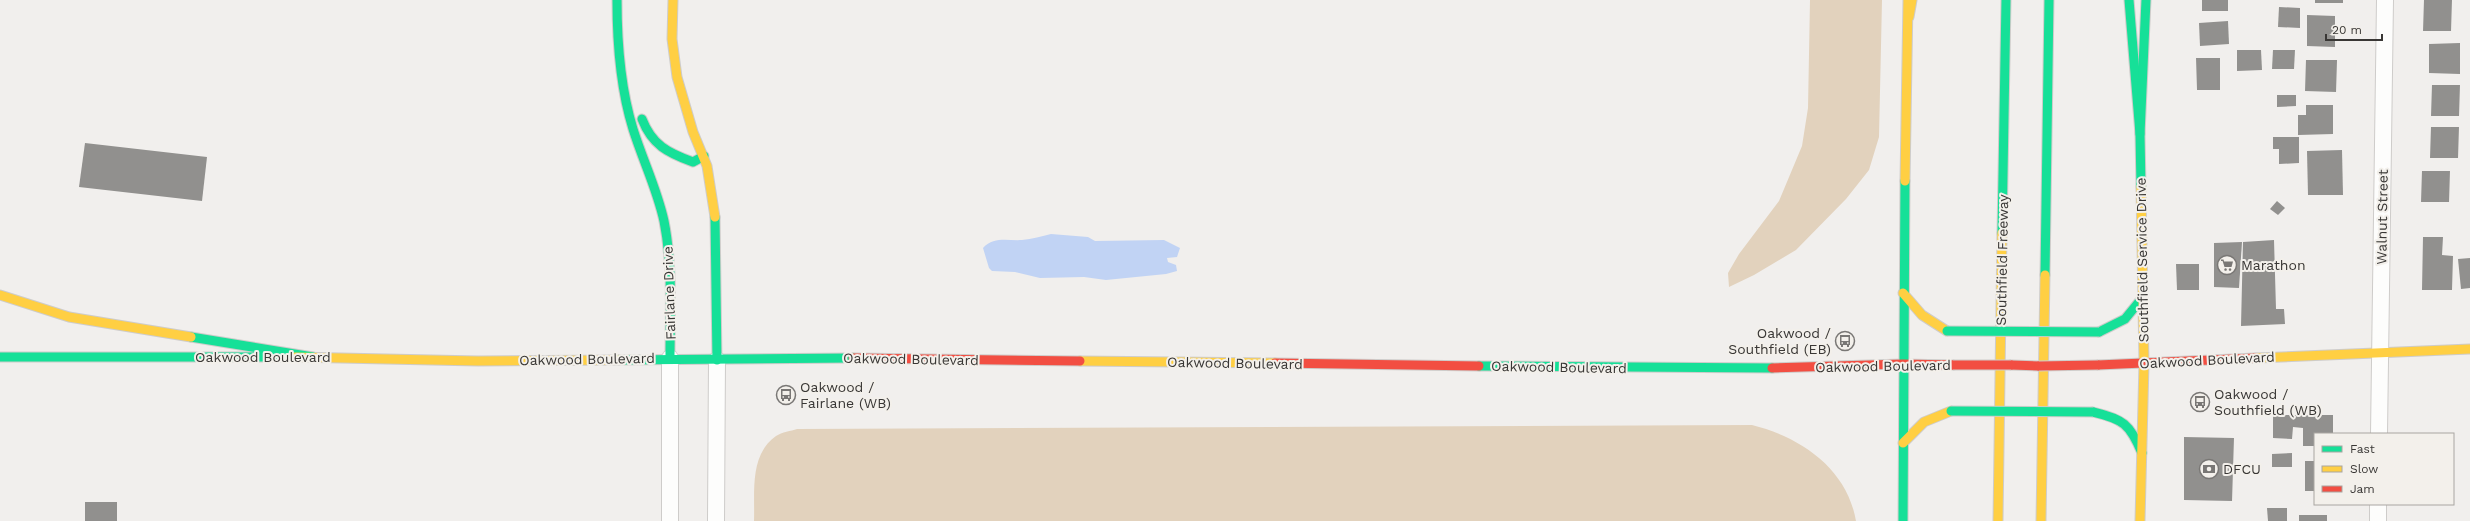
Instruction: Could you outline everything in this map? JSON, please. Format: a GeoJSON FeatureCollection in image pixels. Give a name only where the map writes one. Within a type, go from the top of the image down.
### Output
{"type":"FeatureCollection","features":[{"type":"Feature","properties":{"kind":"main road"},"geometry":{"type":"LineString","coordinates":[[616,0],[626,39],[632,80]]}},
{"type":"Feature","properties":{"kind":"main road","name":"Fairlane Drive"},"geometry":{"type":"LineString","coordinates":[[616,0],[618,59],[624,95],[633,129],[660,202],[670,253],[670,358]]}},
{"type":"Feature","properties":{"kind":"main road"},"geometry":{"type":"LineString","coordinates":[[669,0],[672,11]]}},
{"type":"Feature","properties":{"kind":"main road"},"geometry":{"type":"LineString","coordinates":[[673,0],[673,58],[680,95],[699,151],[704,156],[713,195],[717,228],[717,360]]}},
{"type":"Feature","properties":{"kind":"main road"},"geometry":{"type":"LineString","coordinates":[[1903,521],[1902,293],[1909,17],[1908,0]]}},
{"type":"Feature","properties":{"kind":"main road"},"geometry":{"type":"LineString","coordinates":[[1909,17],[1912,0]]}},
{"type":"Feature","properties":{"kind":"main road","name":"Southfield Freeway"},"geometry":{"type":"LineString","coordinates":[[1998,521],[2006,0]]}},
{"type":"Feature","properties":{"kind":"main road"},"geometry":{"type":"LineString","coordinates":[[2041,521],[2049,0]]}},
{"type":"Feature","properties":{"kind":"main road"},"geometry":{"type":"LineString","coordinates":[[2129,0],[2140,134]]}},
{"type":"Feature","properties":{"kind":"main road","name":"Southfield Service Drive"},"geometry":{"type":"LineString","coordinates":[[2140,521],[2143,454],[2144,363],[2140,134],[2146,0]]}},
{"type":"Feature","properties":{"kind":"main road"},"geometry":{"type":"LineString","coordinates":[[639,111],[647,134],[655,145],[667,153],[693,162],[704,156]]}},
{"type":"Feature","properties":{"kind":"main road"},"geometry":{"type":"LineString","coordinates":[[1902,293],[1914,309],[1929,322],[1947,331],[2099,332],[2116,327],[2131,316],[2143,297]]}},
{"type":"Feature","properties":{"kind":"main road"},"geometry":{"type":"LineString","coordinates":[[0,295],[14,301],[69,317],[313,356]]}},
{"type":"Feature","properties":{"kind":"main road","name":"Oakwood Boulevard"},"geometry":{"type":"LineString","coordinates":[[0,357],[313,356],[478,361],[670,358],[717,360],[850,358],[1738,370],[1903,364],[2098,366],[2470,348]]}},
{"type":"Feature","properties":{"kind":"main road"},"geometry":{"type":"LineString","coordinates":[[1903,443],[1918,425],[1933,414],[1951,411],[2093,412],[2121,419],[2134,434],[2143,454]]}},
{"type":"Feature","properties":{"kind":"street","name":"Walnut Street"},"geometry":{"type":"LineString","coordinates":[[2379,433],[2385,0]]}},
{"type":"Feature","properties":{"kind":"street","name":"Fairlane Drive"},"geometry":{"type":"LineString","coordinates":[[670,358],[670,521]]}},
{"type":"Feature","properties":{"kind":"street"},"geometry":{"type":"LineString","coordinates":[[716,521],[717,360]]}},
{"type":"Feature","properties":{"kind":"street"},"geometry":{"type":"LineString","coordinates":[[2378,505],[2378,521]]}},
{"type":"Feature","properties":{"kind":"shaded area"},"geometry":{"type":"Polygon","coordinates":[[[1810,0],[1882,0],[1879,137],[1869,170],[1846,199],[1796,250],[1754,275],[1729,287],[1728,273],[1739,254],[1779,201],[1802,146],[1808,108],[1810,0]]]}},
{"type":"Feature","properties":{"kind":"shaded area"},"geometry":{"type":"Polygon","coordinates":[[[1752,425],[1770,430],[1804,447],[1832,470],[1843,485],[1851,502],[1856,521],[754,521],[755,475],[761,453],[767,444],[776,436],[797,429],[1752,425]]]}},
{"type":"Feature","properties":{"kind":"water"},"geometry":{"type":"Polygon","coordinates":[[[1051,234],[1088,237],[1095,241],[1164,240],[1180,248],[1177,257],[1167,258],[1168,262],[1176,265],[1177,271],[1166,274],[1106,280],[1084,277],[1040,278],[1015,272],[992,271],[989,268],[983,248],[987,244],[996,240],[1022,240],[1051,234]]]}},
{"type":"Feature","properties":{"kind":"building"},"geometry":{"type":"Polygon","coordinates":[[[2202,0],[2228,0],[2228,11],[2202,11],[2202,0]]]}},
{"type":"Feature","properties":{"kind":"building"},"geometry":{"type":"Polygon","coordinates":[[[2315,0],[2343,0],[2343,3],[2315,3],[2315,0]]]}},
{"type":"Feature","properties":{"kind":"building"},"geometry":{"type":"Polygon","coordinates":[[[2424,0],[2452,0],[2451,31],[2423,31],[2424,0]]]}},
{"type":"Feature","properties":{"kind":"building"},"geometry":{"type":"Polygon","coordinates":[[[2279,7],[2300,8],[2300,28],[2278,27],[2279,7]]]}},
{"type":"Feature","properties":{"kind":"building"},"geometry":{"type":"Polygon","coordinates":[[[2307,15],[2335,16],[2335,47],[2307,46],[2307,15]]]}},
{"type":"Feature","properties":{"kind":"building"},"geometry":{"type":"Polygon","coordinates":[[[2228,21],[2229,44],[2200,46],[2199,23],[2228,21]]]}},
{"type":"Feature","properties":{"kind":"building"},"geometry":{"type":"Polygon","coordinates":[[[2460,43],[2460,74],[2429,73],[2429,44],[2460,43]]]}},
{"type":"Feature","properties":{"kind":"building"},"geometry":{"type":"Polygon","coordinates":[[[2237,50],[2261,50],[2262,70],[2237,71],[2237,50]]]}},
{"type":"Feature","properties":{"kind":"building"},"geometry":{"type":"Polygon","coordinates":[[[2273,50],[2295,50],[2294,69],[2272,69],[2273,50]]]}},
{"type":"Feature","properties":{"kind":"building"},"geometry":{"type":"Polygon","coordinates":[[[2196,58],[2220,58],[2220,90],[2197,90],[2196,58]]]}},
{"type":"Feature","properties":{"kind":"building"},"geometry":{"type":"Polygon","coordinates":[[[2306,60],[2337,60],[2336,92],[2305,91],[2306,60]]]}},
{"type":"Feature","properties":{"kind":"building"},"geometry":{"type":"Polygon","coordinates":[[[2432,85],[2460,85],[2459,116],[2431,116],[2432,85]]]}},
{"type":"Feature","properties":{"kind":"building"},"geometry":{"type":"Polygon","coordinates":[[[2277,95],[2296,95],[2296,106],[2277,107],[2277,95]]]}},
{"type":"Feature","properties":{"kind":"building"},"geometry":{"type":"Polygon","coordinates":[[[2306,105],[2333,105],[2333,134],[2298,135],[2298,115],[2306,115],[2306,105]]]}},
{"type":"Feature","properties":{"kind":"building"},"geometry":{"type":"Polygon","coordinates":[[[2431,127],[2459,127],[2458,158],[2430,158],[2431,127]]]}},
{"type":"Feature","properties":{"kind":"building"},"geometry":{"type":"Polygon","coordinates":[[[2273,137],[2299,137],[2299,163],[2279,164],[2279,149],[2273,149],[2273,137]]]}},
{"type":"Feature","properties":{"kind":"building"},"geometry":{"type":"Polygon","coordinates":[[[85,143],[207,157],[202,201],[79,187],[85,143]]]}},
{"type":"Feature","properties":{"kind":"building"},"geometry":{"type":"Polygon","coordinates":[[[2342,150],[2343,195],[2308,195],[2307,151],[2342,150]]]}},
{"type":"Feature","properties":{"kind":"building"},"geometry":{"type":"Polygon","coordinates":[[[2422,171],[2450,171],[2449,202],[2421,202],[2422,171]]]}},
{"type":"Feature","properties":{"kind":"building"},"geometry":{"type":"Polygon","coordinates":[[[2277,201],[2285,208],[2278,215],[2270,209],[2277,201]]]}},
{"type":"Feature","properties":{"kind":"building"},"geometry":{"type":"Polygon","coordinates":[[[2423,237],[2443,237],[2442,255],[2453,256],[2452,290],[2422,290],[2423,237]]]}},
{"type":"Feature","properties":{"kind":"building"},"geometry":{"type":"Polygon","coordinates":[[[2274,240],[2276,309],[2284,309],[2285,324],[2241,326],[2243,242],[2274,240]]]}},
{"type":"Feature","properties":{"kind":"building","name":"Marathon"},"geometry":{"type":"Polygon","coordinates":[[[2242,242],[2239,288],[2214,287],[2214,243],[2242,242]]]}},
{"type":"Feature","properties":{"kind":"building"},"geometry":{"type":"Polygon","coordinates":[[[2470,258],[2470,288],[2461,289],[2458,259],[2470,258]]]}},
{"type":"Feature","properties":{"kind":"building"},"geometry":{"type":"Polygon","coordinates":[[[2176,264],[2199,264],[2199,290],[2177,290],[2176,264]]]}},
{"type":"Feature","properties":{"kind":"building"},"geometry":{"type":"Polygon","coordinates":[[[2273,415],[2333,415],[2333,433],[2314,433],[2314,446],[2303,446],[2303,428],[2293,427],[2292,439],[2273,438],[2273,415]]]}},
{"type":"Feature","properties":{"kind":"building","name":"DFCU"},"geometry":{"type":"Polygon","coordinates":[[[2184,437],[2234,438],[2232,501],[2184,500],[2184,437]]]}},
{"type":"Feature","properties":{"kind":"building"},"geometry":{"type":"Polygon","coordinates":[[[2292,453],[2292,467],[2272,467],[2272,454],[2292,453]]]}},
{"type":"Feature","properties":{"kind":"building"},"geometry":{"type":"Polygon","coordinates":[[[2305,461],[2314,461],[2314,491],[2305,491],[2305,461]]]}},
{"type":"Feature","properties":{"kind":"building"},"geometry":{"type":"Polygon","coordinates":[[[85,502],[117,502],[117,521],[85,521],[85,502]]]}},
{"type":"Feature","properties":{"kind":"building"},"geometry":{"type":"Polygon","coordinates":[[[2267,508],[2287,508],[2287,521],[2268,521],[2267,508]]]}},
{"type":"Feature","properties":{"kind":"building"},"geometry":{"type":"Polygon","coordinates":[[[2299,515],[2327,515],[2327,521],[2299,521],[2299,515]]]}},
{"type":"Feature","properties":{"kind":"traffic: fast"},"geometry":{"type":"LineString","coordinates":[[617,0],[620,65],[625,97],[633,129],[661,209],[667,238],[670,290],[670,358]]}},
{"type":"Feature","properties":{"kind":"traffic: fast"},"geometry":{"type":"LineString","coordinates":[[2002,233],[2006,0]]}},
{"type":"Feature","properties":{"kind":"traffic: fast"},"geometry":{"type":"LineString","coordinates":[[2045,275],[2049,0]]}},
{"type":"Feature","properties":{"kind":"traffic: fast"},"geometry":{"type":"LineString","coordinates":[[2129,0],[2140,134]]}},
{"type":"Feature","properties":{"kind":"traffic: fast"},"geometry":{"type":"LineString","coordinates":[[2141,187],[2140,134],[2146,0]]}},
{"type":"Feature","properties":{"kind":"traffic: fast"},"geometry":{"type":"LineString","coordinates":[[642,119],[646,128],[656,142],[662,147],[693,162],[704,156]]}},
{"type":"Feature","properties":{"kind":"traffic: fast"},"geometry":{"type":"LineString","coordinates":[[1903,521],[1905,181]]}},
{"type":"Feature","properties":{"kind":"traffic: fast"},"geometry":{"type":"LineString","coordinates":[[715,217],[717,360]]}},
{"type":"Feature","properties":{"kind":"traffic: fast"},"geometry":{"type":"LineString","coordinates":[[2099,332],[2125,319],[2143,297]]}},
{"type":"Feature","properties":{"kind":"traffic: fast"},"geometry":{"type":"LineString","coordinates":[[1947,331],[2099,332]]}},
{"type":"Feature","properties":{"kind":"traffic: fast"},"geometry":{"type":"LineString","coordinates":[[191,337],[313,357]]}},
{"type":"Feature","properties":{"kind":"traffic: fast"},"geometry":{"type":"LineString","coordinates":[[0,357],[295,357]]}},
{"type":"Feature","properties":{"kind":"traffic: fast"},"geometry":{"type":"LineString","coordinates":[[618,360],[853,358]]}},
{"type":"Feature","properties":{"kind":"traffic: fast"},"geometry":{"type":"LineString","coordinates":[[1479,366],[1772,368]]}},
{"type":"Feature","properties":{"kind":"traffic: fast"},"geometry":{"type":"LineString","coordinates":[[1951,411],[2093,412]]}},
{"type":"Feature","properties":{"kind":"traffic: fast"},"geometry":{"type":"LineString","coordinates":[[2093,412],[2112,417],[2124,424],[2134,435],[2142,453]]}},
{"type":"Feature","properties":{"kind":"traffic: slow"},"geometry":{"type":"LineString","coordinates":[[673,0],[672,39],[677,77],[693,132],[707,166],[715,217]]}},
{"type":"Feature","properties":{"kind":"traffic: slow"},"geometry":{"type":"LineString","coordinates":[[1905,181],[1908,0]]}},
{"type":"Feature","properties":{"kind":"traffic: slow"},"geometry":{"type":"LineString","coordinates":[[1909,17],[1912,0]]}},
{"type":"Feature","properties":{"kind":"traffic: slow"},"geometry":{"type":"LineString","coordinates":[[2140,521],[2144,363],[2141,187]]}},
{"type":"Feature","properties":{"kind":"traffic: slow"},"geometry":{"type":"LineString","coordinates":[[1998,521],[2002,233]]}},
{"type":"Feature","properties":{"kind":"traffic: slow"},"geometry":{"type":"LineString","coordinates":[[2041,521],[2045,275]]}},
{"type":"Feature","properties":{"kind":"traffic: slow"},"geometry":{"type":"LineString","coordinates":[[1903,293],[1922,315],[1947,331]]}},
{"type":"Feature","properties":{"kind":"traffic: slow"},"geometry":{"type":"LineString","coordinates":[[0,295],[69,317],[191,337]]}},
{"type":"Feature","properties":{"kind":"traffic: slow"},"geometry":{"type":"LineString","coordinates":[[2256,358],[2470,349]]}},
{"type":"Feature","properties":{"kind":"traffic: slow"},"geometry":{"type":"LineString","coordinates":[[295,357],[478,361],[618,360]]}},
{"type":"Feature","properties":{"kind":"traffic: slow"},"geometry":{"type":"LineString","coordinates":[[1080,361],[1275,363]]}},
{"type":"Feature","properties":{"kind":"traffic: slow"},"geometry":{"type":"LineString","coordinates":[[1903,443],[1924,422],[1951,411]]}},
{"type":"Feature","properties":{"kind":"traffic: jam"},"geometry":{"type":"LineString","coordinates":[[853,358],[1080,361]]}},
{"type":"Feature","properties":{"kind":"traffic: jam"},"geometry":{"type":"LineString","coordinates":[[2098,365],[2256,358]]}},
{"type":"Feature","properties":{"kind":"traffic: jam"},"geometry":{"type":"LineString","coordinates":[[1275,363],[1479,366]]}},
{"type":"Feature","properties":{"kind":"traffic: jam"},"geometry":{"type":"LineString","coordinates":[[1772,368],[1903,364],[1953,365]]}},
{"type":"Feature","properties":{"kind":"traffic: jam"},"geometry":{"type":"LineString","coordinates":[[1953,365],[2011,365]]}},
{"type":"Feature","properties":{"kind":"traffic: jam"},"geometry":{"type":"LineString","coordinates":[[2011,365],[2039,366]]}},
{"type":"Feature","properties":{"kind":"traffic: jam"},"geometry":{"type":"LineString","coordinates":[[2039,366],[2098,365]]}},
{"type":"Feature","properties":{"kind":"place","name":"Marathon"},"geometry":{"type":"Point","coordinates":[2227,265]}},
{"type":"Feature","properties":{"kind":"place","name":"Oakwood / Southfield (EB)"},"geometry":{"type":"Point","coordinates":[1845,341]}},
{"type":"Feature","properties":{"kind":"place","name":"Oakwood / Fairlane (WB)"},"geometry":{"type":"Point","coordinates":[786,395]}},
{"type":"Feature","properties":{"kind":"place","name":"Oakwood / Southfield (WB)"},"geometry":{"type":"Point","coordinates":[2200,402]}},
{"type":"Feature","properties":{"kind":"place","name":"DFCU"},"geometry":{"type":"Point","coordinates":[2209,469]}}]}
